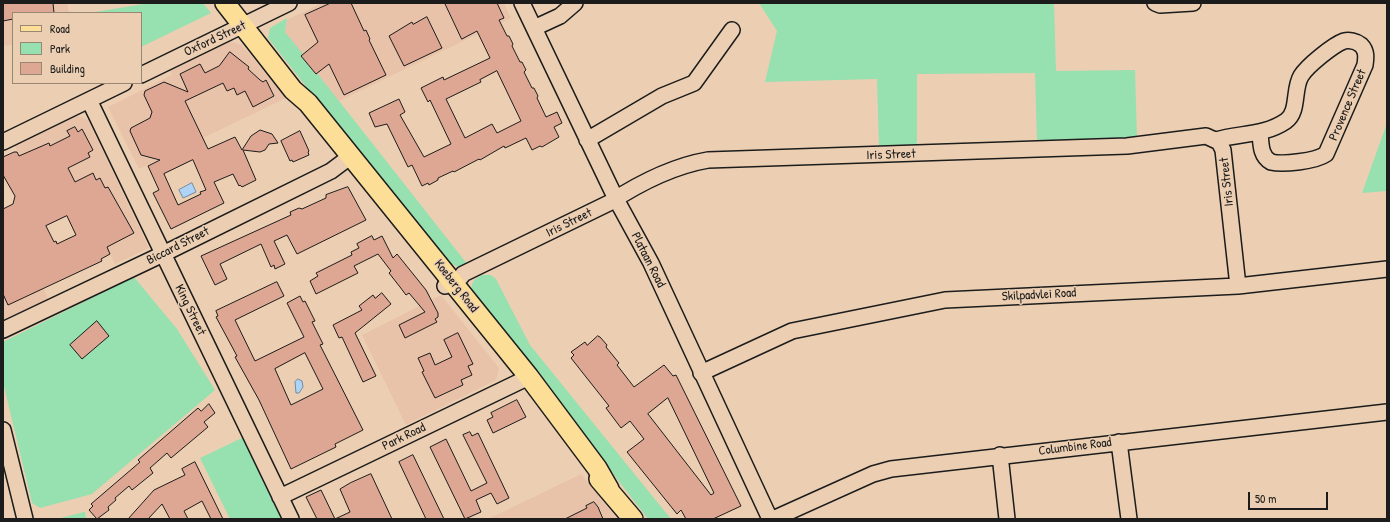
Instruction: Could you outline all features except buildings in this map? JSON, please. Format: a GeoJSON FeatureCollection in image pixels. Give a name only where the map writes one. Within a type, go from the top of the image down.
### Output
{"type":"FeatureCollection","features":[{"type":"Feature","properties":{"kind":"main road","name":"Koeberg Road"},"geometry":{"type":"LineString","coordinates":[[225,3],[294,90],[303,106],[348,158],[597,468],[609,489],[633,519]]}},
{"type":"Feature","properties":{"kind":"street","name":"Oxford Street"},"geometry":{"type":"LineString","coordinates":[[142,75],[290,3]]}},
{"type":"Feature","properties":{"kind":"street","name":"Plataan Road"},"geometry":{"type":"LineString","coordinates":[[522,3],[587,140],[651,263],[772,519]]}},
{"type":"Feature","properties":{"kind":"street"},"geometry":{"type":"LineString","coordinates":[[534,28],[560,16],[575,3]]}},
{"type":"Feature","properties":{"kind":"street"},"geometry":{"type":"LineString","coordinates":[[1155,3],[1160,5],[1193,3]]}},
{"type":"Feature","properties":{"kind":"street"},"geometry":{"type":"LineString","coordinates":[[587,140],[662,96],[694,83],[732,30]]}},
{"type":"Feature","properties":{"kind":"street","name":"Provence Street"},"geometry":{"type":"LineString","coordinates":[[1216,140],[1228,136],[1253,135],[1289,119],[1294,108],[1298,82],[1312,65],[1344,41],[1354,42],[1362,46],[1366,54],[1365,65],[1326,154],[1317,158],[1271,162],[1266,159],[1262,151],[1260,132]]}},
{"type":"Feature","properties":{"kind":"street"},"geometry":{"type":"LineString","coordinates":[[3,142],[122,84]]}},
{"type":"Feature","properties":{"kind":"street","name":"King Street"},"geometry":{"type":"LineString","coordinates":[[89,100],[291,519]]}},
{"type":"Feature","properties":{"kind":"street","name":"Iris Street"},"geometry":{"type":"LineString","coordinates":[[449,284],[463,274],[684,165],[708,160],[1128,146],[1206,136],[1216,140],[1221,146],[1224,155],[1238,286]]}},
{"type":"Feature","properties":{"kind":"street","name":"Biccard Street"},"geometry":{"type":"LineString","coordinates":[[3,330],[163,254],[331,171],[348,158]]}},
{"type":"Feature","properties":{"kind":"street","name":"Skilpadvlei Road"},"geometry":{"type":"LineString","coordinates":[[702,373],[792,331],[944,300],[1238,286],[1387,269]]}},
{"type":"Feature","properties":{"kind":"street","name":"Park Road"},"geometry":{"type":"LineString","coordinates":[[280,497],[525,378]]}},
{"type":"Feature","properties":{"kind":"street","name":"Columbine Road"},"geometry":{"type":"LineString","coordinates":[[772,519],[873,474],[891,469],[1000,455],[1387,412]]}},
{"type":"Feature","properties":{"kind":"street"},"geometry":{"type":"LineString","coordinates":[[3,430],[6,458],[26,519]]}},
{"type":"Feature","properties":{"kind":"street"},"geometry":{"type":"LineString","coordinates":[[1119,442],[1128,519]]}},
{"type":"Feature","properties":{"kind":"street"},"geometry":{"type":"LineString","coordinates":[[1000,455],[1007,519]]}},
{"type":"Feature","properties":{"kind":"shaded area"},"geometry":{"type":"Polygon","coordinates":[[[3,3],[67,3],[69,12],[12,12],[12,45],[3,46],[3,3]]]}},
{"type":"Feature","properties":{"kind":"shaded area"},"geometry":{"type":"Polygon","coordinates":[[[322,3],[504,3],[511,18],[339,101],[317,73],[316,74],[285,32],[287,20],[322,3]]]}},
{"type":"Feature","properties":{"kind":"shaded area"},"geometry":{"type":"Polygon","coordinates":[[[230,41],[242,45],[286,98],[139,169],[108,107],[172,75],[170,71],[230,41]]]}},
{"type":"Feature","properties":{"kind":"shaded area"},"geometry":{"type":"Polygon","coordinates":[[[76,116],[88,120],[149,248],[115,264],[82,197],[37,192],[15,146],[76,116]]]}},
{"type":"Feature","properties":{"kind":"shaded area"},"geometry":{"type":"Polygon","coordinates":[[[14,229],[49,300],[3,323],[3,235],[14,229]]]}},
{"type":"Feature","properties":{"kind":"shaded area"},"geometry":{"type":"Polygon","coordinates":[[[441,295],[499,368],[496,380],[406,425],[362,335],[441,295]]]}},
{"type":"Feature","properties":{"kind":"shaded area"},"geometry":{"type":"Polygon","coordinates":[[[581,474],[617,519],[488,519],[581,474]]]}},
{"type":"Feature","properties":{"kind":"green space"},"geometry":{"type":"Polygon","coordinates":[[[150,3],[203,3],[211,13],[142,47],[142,12],[95,12],[150,3]]]}},
{"type":"Feature","properties":{"kind":"green space"},"geometry":{"type":"Polygon","coordinates":[[[759,3],[1054,3],[1056,71],[1135,70],[1137,138],[1037,143],[1035,73],[917,74],[917,147],[879,149],[877,79],[765,82],[777,31],[759,3]]]}},
{"type":"Feature","properties":{"kind":"green space"},"geometry":{"type":"Polygon","coordinates":[[[287,18],[285,32],[303,54],[301,56],[315,74],[317,73],[468,265],[460,268],[448,262],[355,149],[268,38],[270,28],[287,18]]]}},
{"type":"Feature","properties":{"kind":"green space"},"geometry":{"type":"Polygon","coordinates":[[[1387,123],[1387,191],[1362,193],[1387,123]]]}},
{"type":"Feature","properties":{"kind":"green space"},"geometry":{"type":"Polygon","coordinates":[[[482,275],[491,275],[496,279],[530,345],[671,519],[648,519],[473,293],[473,282],[482,275]]]}},
{"type":"Feature","properties":{"kind":"green space"},"geometry":{"type":"Polygon","coordinates":[[[134,277],[177,329],[215,390],[92,494],[40,508],[32,503],[3,382],[3,342],[134,277]]]}},
{"type":"Feature","properties":{"kind":"green space"},"geometry":{"type":"Polygon","coordinates":[[[244,437],[284,519],[230,519],[200,458],[244,437]]]}},
{"type":"Feature","properties":{"kind":"green space"},"geometry":{"type":"Polygon","coordinates":[[[84,512],[86,519],[57,519],[84,512]]]}},
{"type":"Feature","properties":{"kind":"water"},"geometry":{"type":"Polygon","coordinates":[[[192,183],[196,192],[183,198],[179,190],[192,183]]]}},
{"type":"Feature","properties":{"kind":"water"},"geometry":{"type":"Polygon","coordinates":[[[298,379],[302,381],[303,387],[299,393],[296,393],[295,382],[298,379]]]}}]}
